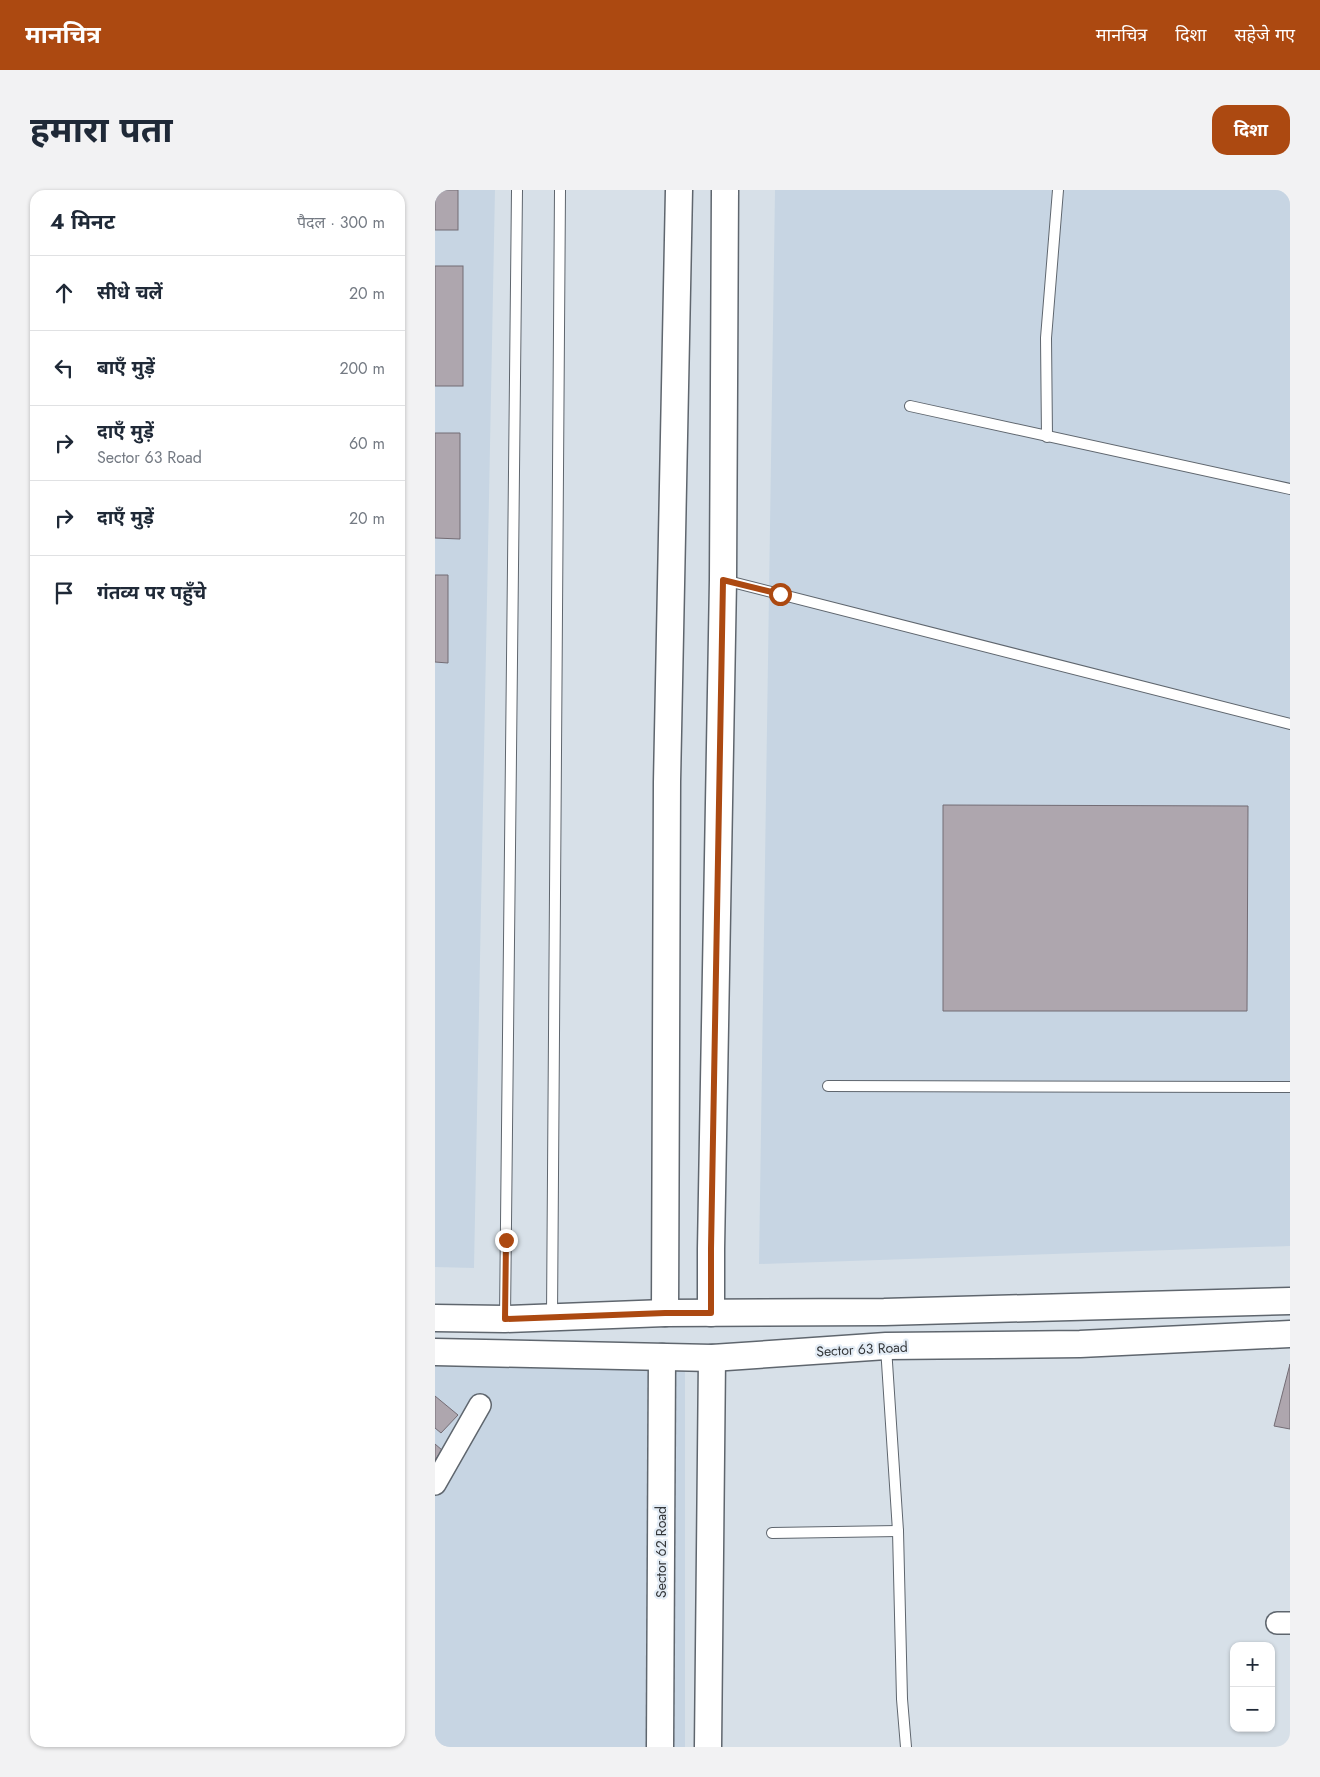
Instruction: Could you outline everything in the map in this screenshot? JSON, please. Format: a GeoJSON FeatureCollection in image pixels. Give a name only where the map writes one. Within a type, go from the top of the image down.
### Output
{"type":"FeatureCollection","features":[{"type":"Feature","properties":{"kind":"street"},"geometry":{"type":"LineString","coordinates":[[665,1313],[667,792],[679,190]]}},
{"type":"Feature","properties":{"kind":"street"},"geometry":{"type":"LineString","coordinates":[[711,1313],[723,580],[725,190]]}},
{"type":"Feature","properties":{"kind":"street"},"geometry":{"type":"LineString","coordinates":[[435,1318],[505,1319],[665,1313],[884,1312],[1290,1301]]}},
{"type":"Feature","properties":{"kind":"street","name":"Sector 63 Road"},"geometry":{"type":"LineString","coordinates":[[435,1352],[712,1358],[886,1346],[1080,1344],[1290,1334]]}},
{"type":"Feature","properties":{"kind":"street","name":"Sector 62 Road"},"geometry":{"type":"LineString","coordinates":[[660,1747],[662,1357]]}},
{"type":"Feature","properties":{"kind":"street"},"geometry":{"type":"LineString","coordinates":[[708,1747],[712,1358]]}},
{"type":"Feature","properties":{"kind":"street"},"geometry":{"type":"LineString","coordinates":[[435,1484],[480,1404]]}},
{"type":"Feature","properties":{"kind":"lane"},"geometry":{"type":"LineString","coordinates":[[505,1319],[517,190]]}},
{"type":"Feature","properties":{"kind":"lane"},"geometry":{"type":"LineString","coordinates":[[552,1318],[560,190]]}},
{"type":"Feature","properties":{"kind":"lane"},"geometry":{"type":"LineString","coordinates":[[1047,437],[1046,338],[1058,190]]}},
{"type":"Feature","properties":{"kind":"lane"},"geometry":{"type":"LineString","coordinates":[[910,406],[1290,490]]}},
{"type":"Feature","properties":{"kind":"lane"},"geometry":{"type":"LineString","coordinates":[[723,580],[1290,724]]}},
{"type":"Feature","properties":{"kind":"lane"},"geometry":{"type":"LineString","coordinates":[[828,1086],[1290,1087]]}},
{"type":"Feature","properties":{"kind":"lane"},"geometry":{"type":"LineString","coordinates":[[886,1346],[899,1531],[902,1699],[905,1747]]}},
{"type":"Feature","properties":{"kind":"lane"},"geometry":{"type":"LineString","coordinates":[[772,1533],[899,1531]]}},
{"type":"Feature","properties":{"kind":"shaded area"},"geometry":{"type":"Polygon","coordinates":[[[435,190],[495,190],[474,1268],[435,1267],[435,190]]]}},
{"type":"Feature","properties":{"kind":"shaded area"},"geometry":{"type":"Polygon","coordinates":[[[775,190],[1290,190],[1290,1246],[759,1264],[775,190]]]}},
{"type":"Feature","properties":{"kind":"shaded area"},"geometry":{"type":"Polygon","coordinates":[[[685,1347],[685,1747],[435,1747],[435,1348],[685,1347]]]}},
{"type":"Feature","properties":{"kind":"building"},"geometry":{"type":"Polygon","coordinates":[[[435,190],[458,190],[458,230],[435,230],[435,190]]]}},
{"type":"Feature","properties":{"kind":"building"},"geometry":{"type":"Polygon","coordinates":[[[435,266],[463,266],[463,386],[435,386],[435,266]]]}},
{"type":"Feature","properties":{"kind":"building"},"geometry":{"type":"Polygon","coordinates":[[[435,433],[460,433],[460,539],[435,538],[435,433]]]}},
{"type":"Feature","properties":{"kind":"building"},"geometry":{"type":"Polygon","coordinates":[[[435,575],[448,575],[448,663],[435,662],[435,575]]]}},
{"type":"Feature","properties":{"kind":"building"},"geometry":{"type":"Polygon","coordinates":[[[943,805],[1248,806],[1247,1011],[943,1011],[943,805]]]}},
{"type":"Feature","properties":{"kind":"building"},"geometry":{"type":"Polygon","coordinates":[[[1290,1364],[1290,1429],[1274,1426],[1290,1364]]]}},
{"type":"Feature","properties":{"kind":"building"},"geometry":{"type":"Polygon","coordinates":[[[435,1396],[458,1415],[441,1433],[435,1428],[435,1396]]]}},
{"type":"Feature","properties":{"kind":"building"},"geometry":{"type":"Polygon","coordinates":[[[435,1444],[442,1450],[435,1460],[435,1444]]]}},
{"type":"Feature","properties":{"kind":"route"},"geometry":{"type":"LineString","coordinates":[[506,1240],[505,1319],[711,1313],[723,580],[780,594]]}}]}
